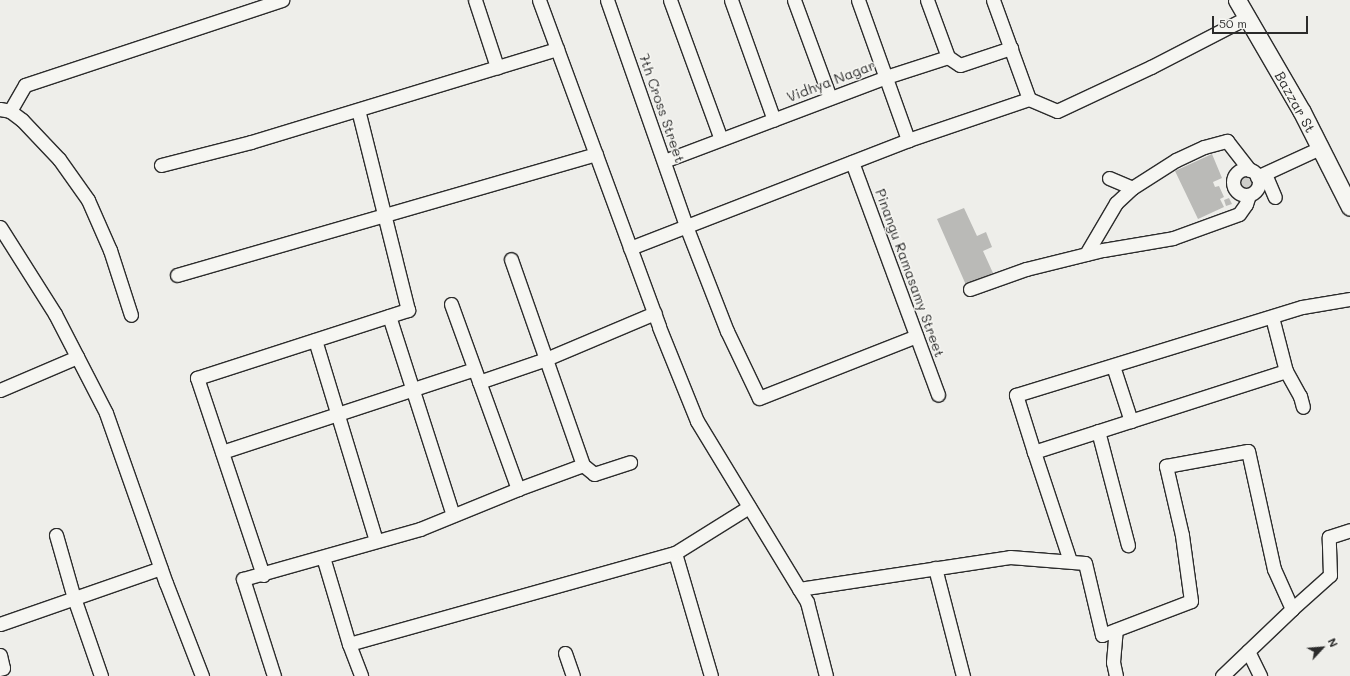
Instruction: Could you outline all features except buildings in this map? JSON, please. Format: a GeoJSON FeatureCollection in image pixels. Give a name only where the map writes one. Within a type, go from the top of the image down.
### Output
{"type":"FeatureCollection","features":[{"type":"Feature","properties":{"kind":"main road","name":"Bazzar St"},"geometry":{"type":"LineString","coordinates":[[1237,0],[1302,112],[1350,207]]}},
{"type":"Feature","properties":{"kind":"street"},"geometry":{"type":"LineString","coordinates":[[130,315],[110,250],[88,200],[59,159],[22,120],[5,110],[24,86],[282,0]]}},
{"type":"Feature","properties":{"kind":"street"},"geometry":{"type":"LineString","coordinates":[[474,0],[497,67]]}},
{"type":"Feature","properties":{"kind":"street"},"geometry":{"type":"LineString","coordinates":[[539,0],[630,248],[697,421],[807,602],[826,676]]}},
{"type":"Feature","properties":{"kind":"street","name":"7th Cross Street"},"geometry":{"type":"LineString","coordinates":[[607,0],[686,226],[728,331],[758,398],[916,336]]}},
{"type":"Feature","properties":{"kind":"street"},"geometry":{"type":"LineString","coordinates":[[670,0],[721,139]]}},
{"type":"Feature","properties":{"kind":"street"},"geometry":{"type":"LineString","coordinates":[[731,0],[774,120]]}},
{"type":"Feature","properties":{"kind":"street"},"geometry":{"type":"LineString","coordinates":[[794,0],[830,98]]}},
{"type":"Feature","properties":{"kind":"street"},"geometry":{"type":"LineString","coordinates":[[858,0],[908,140]]}},
{"type":"Feature","properties":{"kind":"street"},"geometry":{"type":"LineString","coordinates":[[927,0],[948,57],[960,65],[1010,48]]}},
{"type":"Feature","properties":{"kind":"street"},"geometry":{"type":"LineString","coordinates":[[993,0],[1029,99]]}},
{"type":"Feature","properties":{"kind":"street"},"geometry":{"type":"LineString","coordinates":[[630,248],[908,140],[1029,99],[1057,111],[1151,67],[1248,18]]}},
{"type":"Feature","properties":{"kind":"street"},"geometry":{"type":"LineString","coordinates":[[161,165],[251,142],[557,49]]}},
{"type":"Feature","properties":{"kind":"street","name":"Vidhya Nagar"},"geometry":{"type":"LineString","coordinates":[[664,161],[830,98],[948,57]]}},
{"type":"Feature","properties":{"kind":"street"},"geometry":{"type":"LineString","coordinates":[[263,575],[197,378],[408,310],[383,216],[358,110]]}},
{"type":"Feature","properties":{"kind":"street"},"geometry":{"type":"LineString","coordinates":[[1086,254],[1116,203],[1132,188],[1176,160],[1204,147],[1227,141],[1257,174],[1275,197]]}},
{"type":"Feature","properties":{"kind":"street"},"geometry":{"type":"LineString","coordinates":[[1249,195],[1237,191],[1234,184],[1238,172],[1257,174],[1320,148]]}},
{"type":"Feature","properties":{"kind":"street"},"geometry":{"type":"LineString","coordinates":[[177,275],[596,154]]}},
{"type":"Feature","properties":{"kind":"street","name":"Pinangu Ramasamy Street"},"geometry":{"type":"LineString","coordinates":[[852,162],[938,395]]}},
{"type":"Feature","properties":{"kind":"street"},"geometry":{"type":"LineString","coordinates":[[970,289],[1026,270],[1086,254],[1173,238],[1239,214],[1246,204],[1249,195],[1256,191],[1258,187],[1257,174]]}},
{"type":"Feature","properties":{"kind":"street"},"geometry":{"type":"LineString","coordinates":[[1109,178],[1132,188]]}},
{"type":"Feature","properties":{"kind":"street"},"geometry":{"type":"LineString","coordinates":[[0,227],[55,314],[106,413],[161,568],[202,676]]}},
{"type":"Feature","properties":{"kind":"street"},"geometry":{"type":"LineString","coordinates":[[511,259],[584,465],[594,474],[630,462]]}},
{"type":"Feature","properties":{"kind":"street"},"geometry":{"type":"LineString","coordinates":[[1070,562],[1016,396],[1302,307],[1350,299]]}},
{"type":"Feature","properties":{"kind":"street"},"geometry":{"type":"LineString","coordinates":[[451,304],[518,489]]}},
{"type":"Feature","properties":{"kind":"street"},"geometry":{"type":"LineString","coordinates":[[479,382],[546,359],[655,313]]}},
{"type":"Feature","properties":{"kind":"street"},"geometry":{"type":"LineString","coordinates":[[389,316],[453,515]]}},
{"type":"Feature","properties":{"kind":"street"},"geometry":{"type":"LineString","coordinates":[[1272,317],[1286,371],[1300,396],[1303,407]]}},
{"type":"Feature","properties":{"kind":"street"},"geometry":{"type":"LineString","coordinates":[[315,340],[376,541]]}},
{"type":"Feature","properties":{"kind":"street"},"geometry":{"type":"LineString","coordinates":[[0,390],[77,357]]}},
{"type":"Feature","properties":{"kind":"street"},"geometry":{"type":"LineString","coordinates":[[1113,366],[1131,421]]}},
{"type":"Feature","properties":{"kind":"street"},"geometry":{"type":"LineString","coordinates":[[222,452],[474,369]]}},
{"type":"Feature","properties":{"kind":"street"},"geometry":{"type":"LineString","coordinates":[[1034,452],[1286,371]]}},
{"type":"Feature","properties":{"kind":"street"},"geometry":{"type":"LineString","coordinates":[[1098,431],[1128,545]]}},
{"type":"Feature","properties":{"kind":"street"},"geometry":{"type":"LineString","coordinates":[[799,589],[1010,557],[1085,563],[1102,635],[1191,601],[1182,535],[1166,466],[1248,451],[1274,569],[1292,609]]}},
{"type":"Feature","properties":{"kind":"street"},"geometry":{"type":"LineString","coordinates":[[274,676],[243,579],[263,575],[420,529],[518,489],[584,465]]}},
{"type":"Feature","properties":{"kind":"street"},"geometry":{"type":"LineString","coordinates":[[350,644],[675,552],[749,507]]}},
{"type":"Feature","properties":{"kind":"street"},"geometry":{"type":"LineString","coordinates":[[1222,676],[1330,575],[1329,537],[1350,530]]}},
{"type":"Feature","properties":{"kind":"street"},"geometry":{"type":"LineString","coordinates":[[56,535],[74,598],[101,676]]}},
{"type":"Feature","properties":{"kind":"street"},"geometry":{"type":"LineString","coordinates":[[675,552],[711,676]]}},
{"type":"Feature","properties":{"kind":"street"},"geometry":{"type":"LineString","coordinates":[[323,557],[360,676]]}},
{"type":"Feature","properties":{"kind":"street"},"geometry":{"type":"LineString","coordinates":[[1,621],[161,568]]}},
{"type":"Feature","properties":{"kind":"street"},"geometry":{"type":"LineString","coordinates":[[935,568],[963,676]]}},
{"type":"Feature","properties":{"kind":"street"},"geometry":{"type":"LineString","coordinates":[[1116,630],[1113,662],[1116,676]]}},
{"type":"Feature","properties":{"kind":"street"},"geometry":{"type":"LineString","coordinates":[[1248,651],[1260,676]]}},
{"type":"Feature","properties":{"kind":"street"},"geometry":{"type":"LineString","coordinates":[[565,653],[573,676]]}},
{"type":"Feature","properties":{"kind":"shaded area"},"geometry":{"type":"Polygon","coordinates":[[[1246,173],[1252,176],[1255,182],[1252,188],[1246,191],[1240,188],[1237,182],[1240,176],[1246,173]]]}}]}
